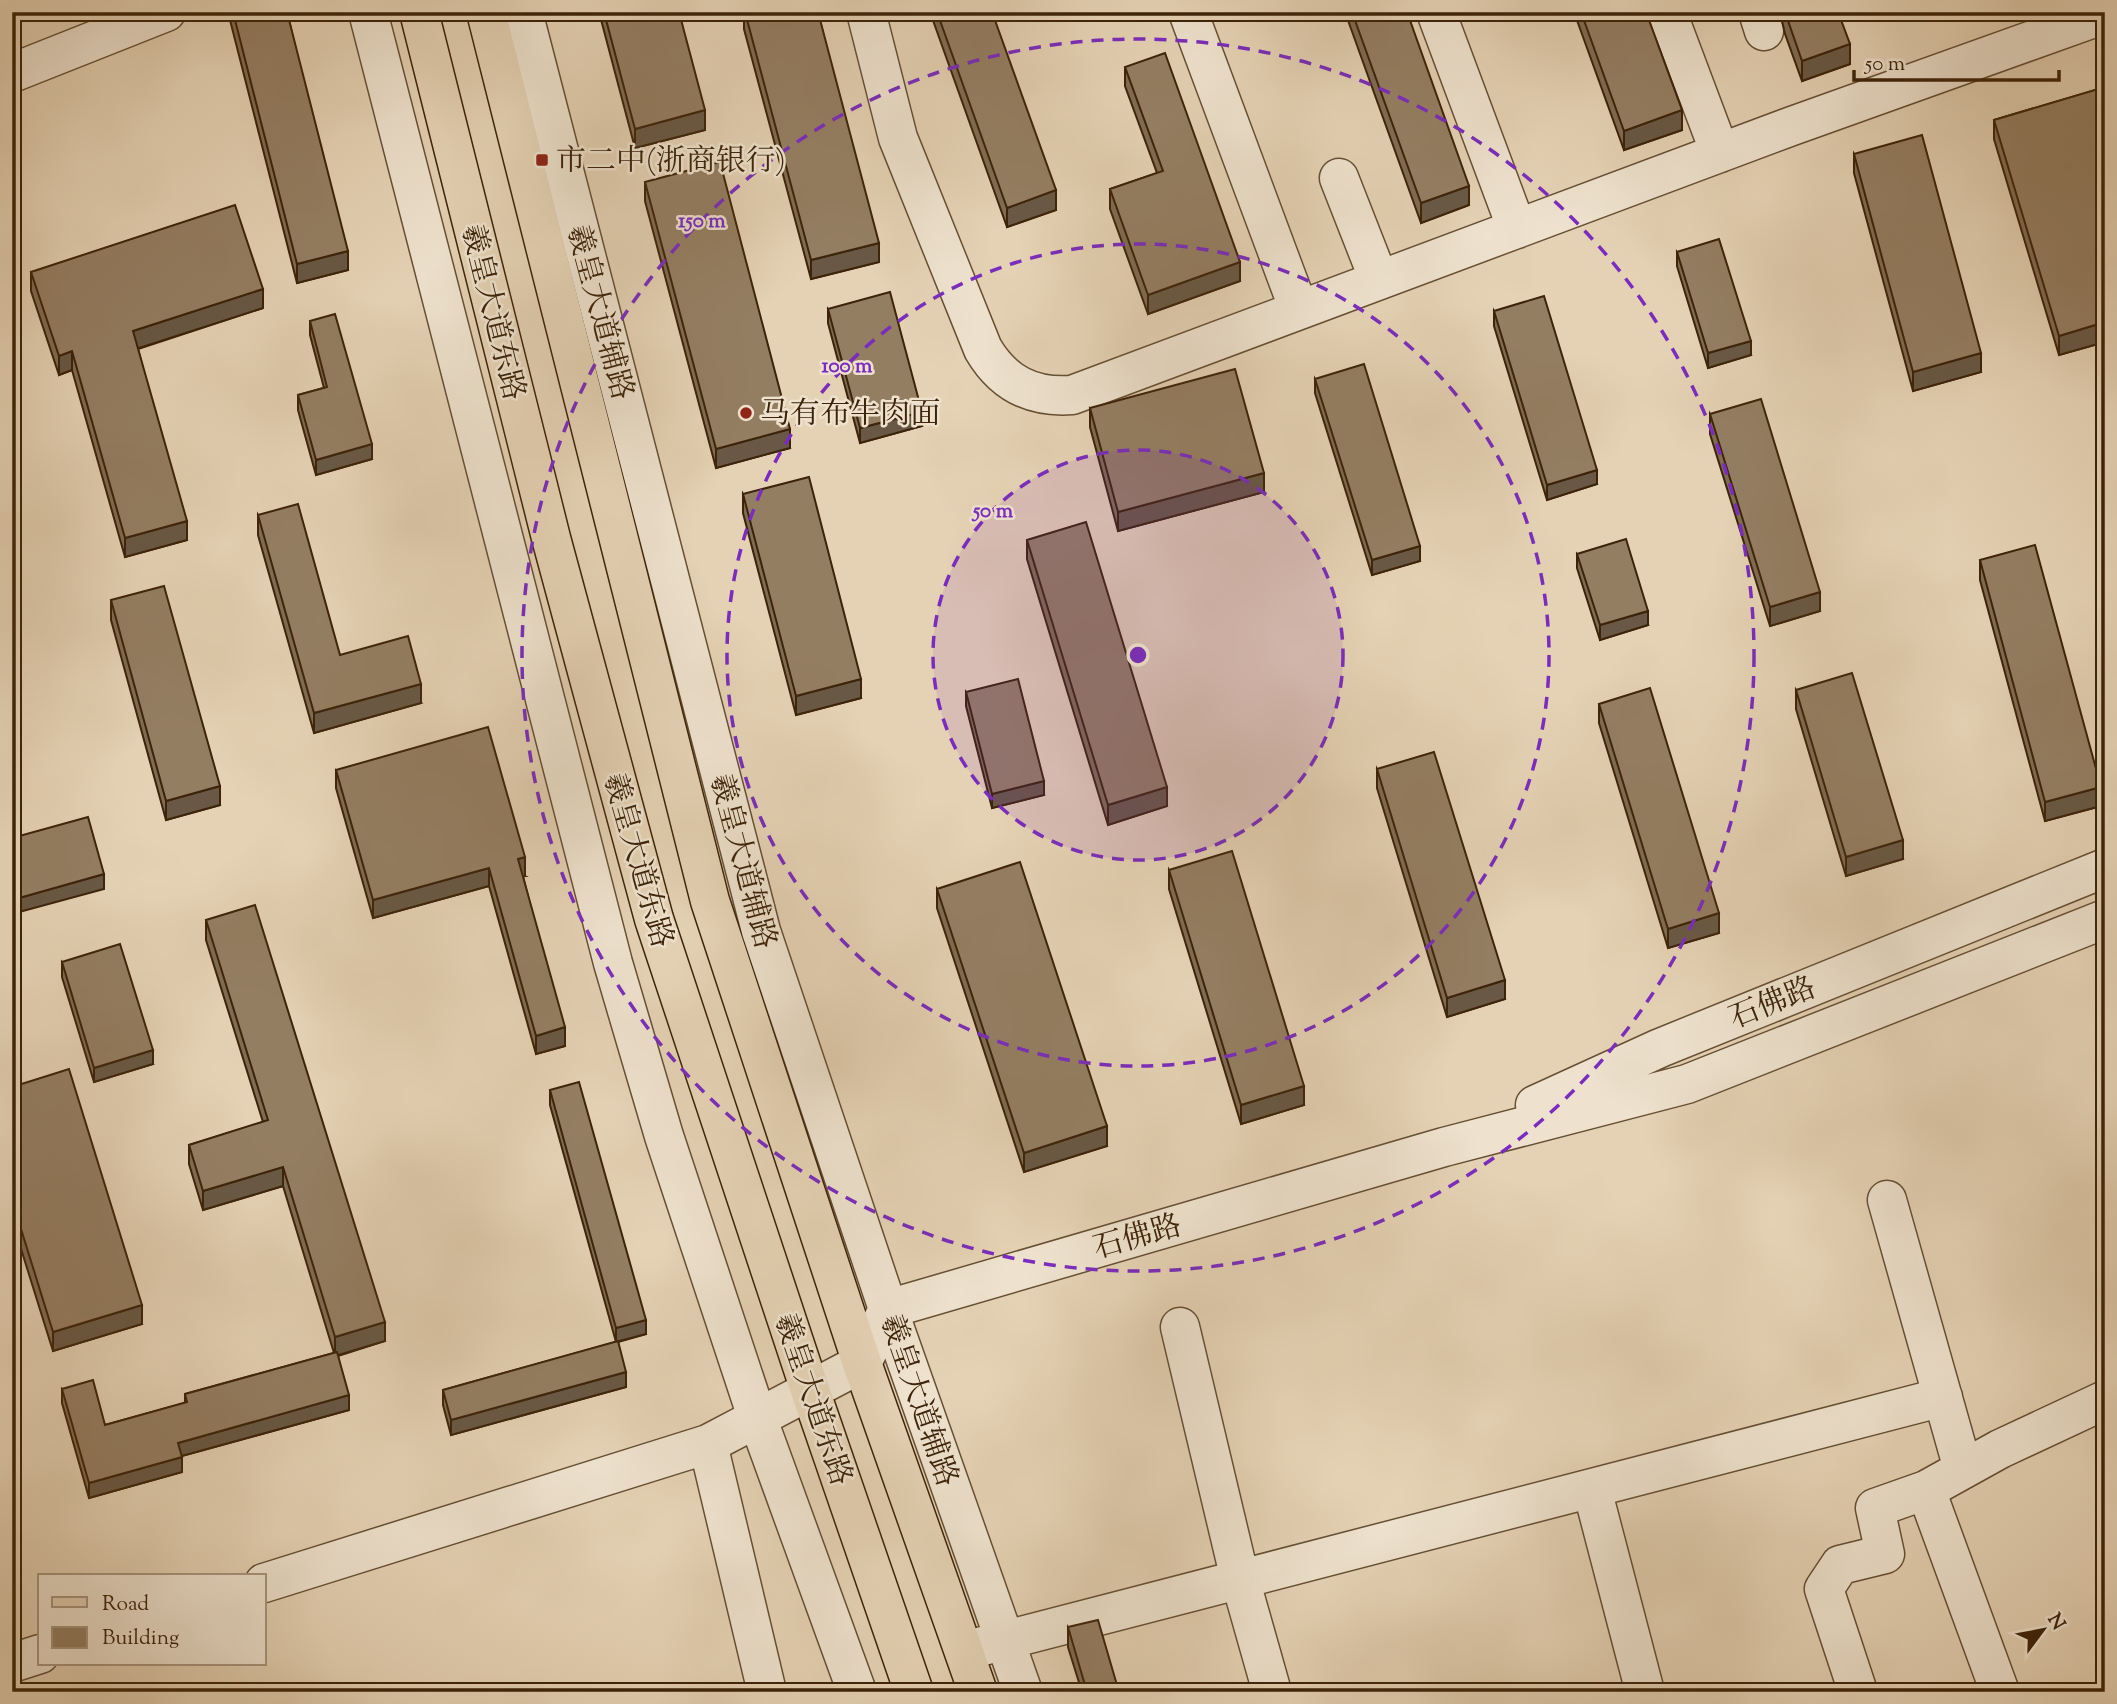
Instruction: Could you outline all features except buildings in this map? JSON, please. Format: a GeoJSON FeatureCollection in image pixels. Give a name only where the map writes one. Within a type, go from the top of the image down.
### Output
{"type":"FeatureCollection","features":[{"type":"Feature","properties":{"kind":"main road","name":"羲皇大道东路"},"geometry":{"type":"LineString","coordinates":[[419,12],[547,524],[654,919],[810,1390],[914,1692]]}},
{"type":"Feature","properties":{"kind":"main road","name":"羲皇大道东路"},"geometry":{"type":"LineString","coordinates":[[486,12],[710,901],[862,1363],[978,1692]]}},
{"type":"Feature","properties":{"kind":"street"},"geometry":{"type":"LineString","coordinates":[[12,73],[166,12]]}},
{"type":"Feature","properties":{"kind":"street"},"geometry":{"type":"LineString","coordinates":[[369,12],[613,963],[664,1136],[757,1417],[858,1692]]}},
{"type":"Feature","properties":{"kind":"street","name":"羲皇大道辅路"},"geometry":{"type":"LineString","coordinates":[[523,12],[761,931],[888,1309],[1023,1692]]}},
{"type":"Feature","properties":{"kind":"street"},"geometry":{"type":"LineString","coordinates":[[866,12],[898,138],[983,349],[1001,374],[1013,383],[1041,395],[1072,395],[1720,153],[2105,14]]}},
{"type":"Feature","properties":{"kind":"street"},"geometry":{"type":"LineString","coordinates":[[1188,12],[1299,310]]}},
{"type":"Feature","properties":{"kind":"street"},"geometry":{"type":"LineString","coordinates":[[1436,12],[1517,229]]}},
{"type":"Feature","properties":{"kind":"street"},"geometry":{"type":"LineString","coordinates":[[1667,12],[1720,153]]}},
{"type":"Feature","properties":{"kind":"street"},"geometry":{"type":"LineString","coordinates":[[1339,178],[1379,280]]}},
{"type":"Feature","properties":{"kind":"street","name":"石佛路"},"geometry":{"type":"LineString","coordinates":[[1444,1147],[1660,1048],[2105,868]]}},
{"type":"Feature","properties":{"kind":"street","name":"石佛路"},"geometry":{"type":"LineString","coordinates":[[888,1309],[1444,1147],[1687,1084],[2105,919]]}},
{"type":"Feature","properties":{"kind":"street"},"geometry":{"type":"LineString","coordinates":[[1887,1200],[1963,1469]]}},
{"type":"Feature","properties":{"kind":"street"},"geometry":{"type":"LineString","coordinates":[[266,1582],[708,1444],[862,1363],[888,1309]]}},
{"type":"Feature","properties":{"kind":"street"},"geometry":{"type":"LineString","coordinates":[[1180,1327],[1240,1579],[1272,1692]]}},
{"type":"Feature","properties":{"kind":"street"},"geometry":{"type":"LineString","coordinates":[[964,1651],[1943,1397]]}},
{"type":"Feature","properties":{"kind":"street"},"geometry":{"type":"LineString","coordinates":[[1858,1692],[1824,1589],[1840,1565],[1885,1554],[1875,1508],[1926,1490],[2000,1449],[2105,1400]]}},
{"type":"Feature","properties":{"kind":"street"},"geometry":{"type":"LineString","coordinates":[[708,1444],[768,1692]]}},
{"type":"Feature","properties":{"kind":"street"},"geometry":{"type":"LineString","coordinates":[[1592,1489],[1645,1692]]}},
{"type":"Feature","properties":{"kind":"street"},"geometry":{"type":"LineString","coordinates":[[1926,1490],[2000,1692]]}},
{"type":"Feature","properties":{"kind":"street"},"geometry":{"type":"LineString","coordinates":[[12,1662],[38,1655]]}},
{"type":"Feature","properties":{"kind":"place","name":"市二中(浙商银行)"},"geometry":{"type":"Point","coordinates":[542,160]}},
{"type":"Feature","properties":{"kind":"place","name":"马有布牛肉面"},"geometry":{"type":"Point","coordinates":[746,413]}}]}
